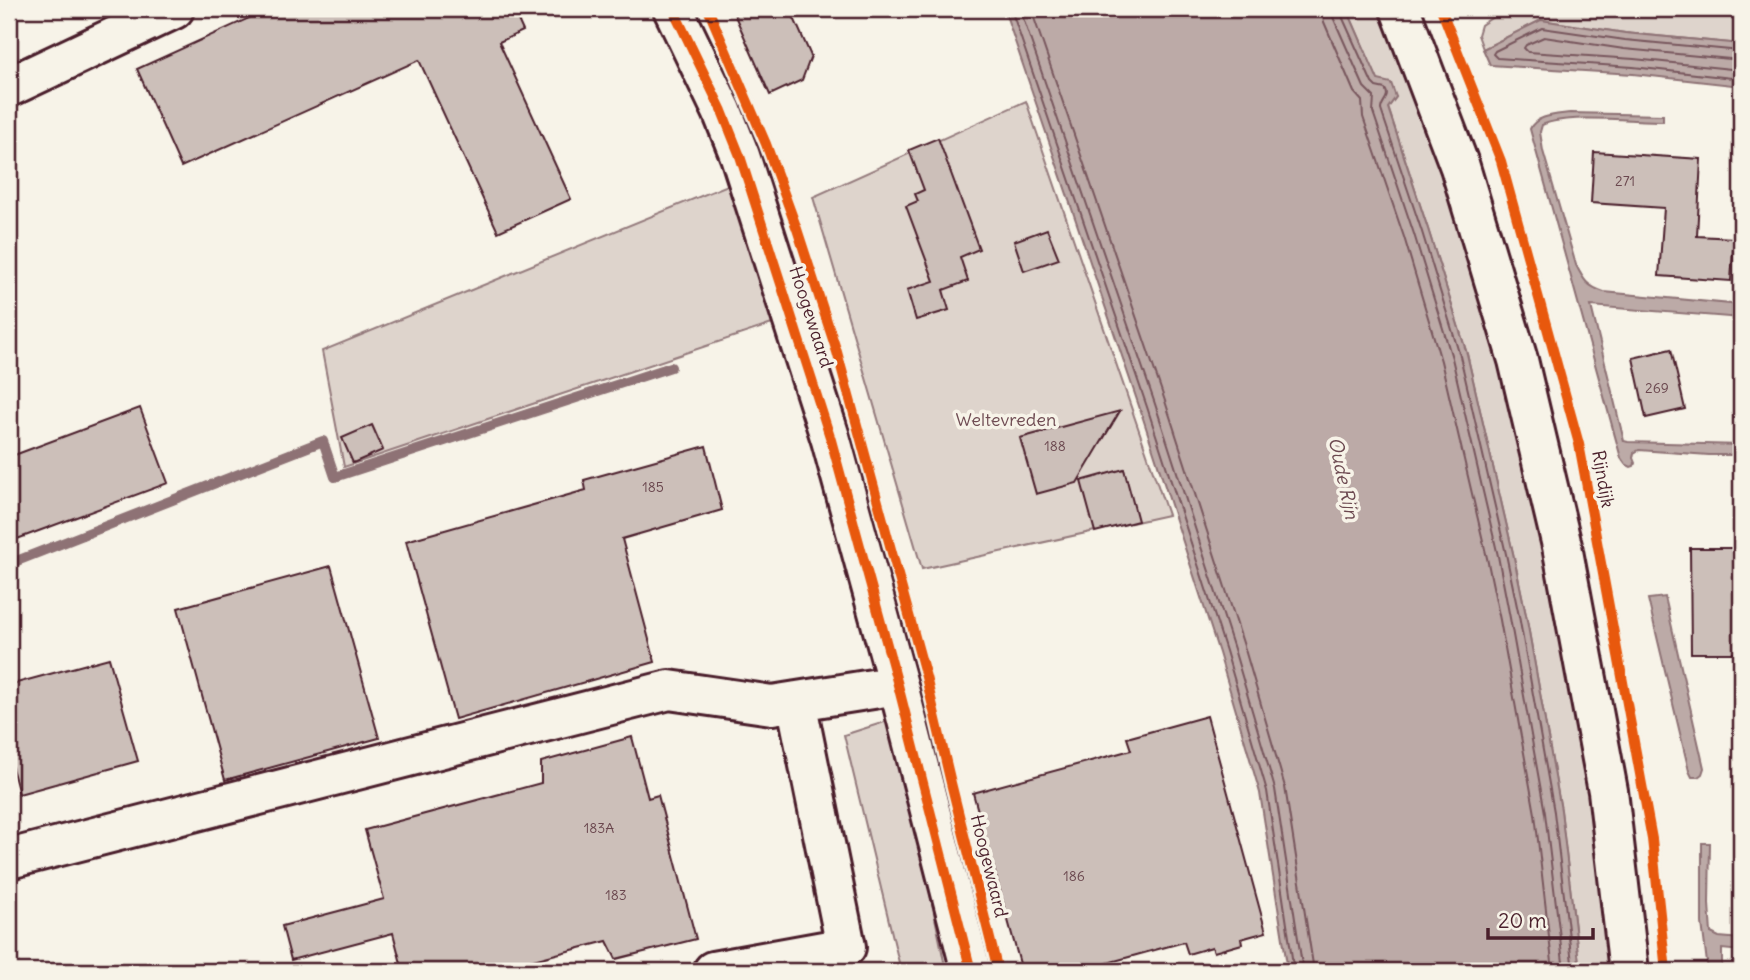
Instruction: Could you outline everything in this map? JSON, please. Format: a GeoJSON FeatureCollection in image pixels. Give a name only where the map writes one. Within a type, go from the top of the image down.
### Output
{"type":"FeatureCollection","features":[{"type":"Feature","properties":{"kind":"street"},"geometry":{"type":"LineString","coordinates":[[9,87],[174,9]]}},
{"type":"Feature","properties":{"kind":"street","name":"Hoogewaard"},"geometry":{"type":"LineString","coordinates":[[673,9],[722,111],[740,156],[831,440],[898,685],[971,971]]}},
{"type":"Feature","properties":{"kind":"street"},"geometry":{"type":"LineString","coordinates":[[1400,9],[1460,167],[1518,360],[1562,546],[1608,791],[1629,971]]}},
{"type":"Feature","properties":{"kind":"street"},"geometry":{"type":"LineString","coordinates":[[9,859],[669,690],[772,705],[898,685]]}},
{"type":"Feature","properties":{"kind":"street"},"geometry":{"type":"LineString","coordinates":[[713,971],[846,947],[796,701]]}},
{"type":"Feature","properties":{"kind":"green space"},"geometry":{"type":"Polygon","coordinates":[[[1347,9],[1377,9],[1389,36],[1452,203],[1508,392],[1572,673],[1612,971],[1580,971],[1561,811],[1526,615],[1467,354],[1388,107],[1396,97],[1378,81],[1347,9]]]}},
{"type":"Feature","properties":{"kind":"green space"},"geometry":{"type":"Polygon","coordinates":[[[1505,9],[1741,9],[1741,44],[1625,33],[1541,20],[1483,49],[1478,35],[1481,25],[1505,9]]]}},
{"type":"Feature","properties":{"kind":"green space","name":"Weltevreden"},"geometry":{"type":"Polygon","coordinates":[[[1026,101],[1168,515],[922,569],[813,197],[1026,101]]]}},
{"type":"Feature","properties":{"kind":"green space"},"geometry":{"type":"Polygon","coordinates":[[[735,182],[775,323],[344,467],[322,351],[735,182]]]}},
{"type":"Feature","properties":{"kind":"green space"},"geometry":{"type":"Polygon","coordinates":[[[894,719],[946,971],[901,971],[844,735],[894,719]]]}},
{"type":"Feature","properties":{"kind":"water","name":"Oude Rijn"},"geometry":{"type":"Polygon","coordinates":[[[1004,9],[1347,9],[1378,80],[1391,83],[1396,97],[1388,108],[1467,354],[1526,615],[1561,810],[1580,971],[1288,971],[1260,793],[1219,653],[1140,409],[1004,9]]]}},
{"type":"Feature","properties":{"kind":"water"},"geometry":{"type":"Polygon","coordinates":[[[1541,20],[1625,33],[1741,44],[1741,86],[1633,74],[1490,65],[1483,49],[1541,20]]]}},
{"type":"Feature","properties":{"kind":"water"},"geometry":{"type":"Polygon","coordinates":[[[1570,113],[1663,115],[1663,121],[1584,118],[1553,121],[1542,125],[1540,132],[1543,151],[1576,265],[1587,282],[1604,292],[1741,305],[1741,318],[1591,306],[1624,441],[1741,445],[1741,455],[1639,450],[1634,453],[1635,463],[1631,467],[1621,458],[1530,129],[1542,118],[1570,113]]]}},
{"type":"Feature","properties":{"kind":"water"},"geometry":{"type":"Polygon","coordinates":[[[1665,597],[1704,768],[1698,777],[1692,777],[1689,771],[1648,599],[1665,597]]]}},
{"type":"Feature","properties":{"kind":"water"},"geometry":{"type":"Polygon","coordinates":[[[1702,843],[1710,843],[1711,933],[1719,937],[1741,939],[1741,951],[1722,949],[1722,971],[1708,971],[1702,923],[1702,843]]]}},
{"type":"Feature","properties":{"kind":"building"},"geometry":{"type":"Polygon","coordinates":[[[269,9],[513,9],[523,31],[499,42],[571,199],[498,232],[419,60],[181,167],[137,69],[269,9]]]}},
{"type":"Feature","properties":{"kind":"building"},"geometry":{"type":"Polygon","coordinates":[[[732,9],[790,9],[811,56],[802,80],[770,95],[732,9]]]}},
{"type":"Feature","properties":{"kind":"building"},"geometry":{"type":"Polygon","coordinates":[[[938,138],[979,249],[960,257],[968,281],[943,290],[949,310],[916,320],[907,290],[934,281],[906,206],[918,201],[915,194],[924,190],[909,150],[938,138]]]}},
{"type":"Feature","properties":{"kind":"building"},"geometry":{"type":"Polygon","coordinates":[[[1594,152],[1701,159],[1697,236],[1734,238],[1731,281],[1659,276],[1664,208],[1591,203],[1594,152]]]}},
{"type":"Feature","properties":{"kind":"building"},"geometry":{"type":"Polygon","coordinates":[[[1047,229],[1059,259],[1024,271],[1014,241],[1047,229]]]}},
{"type":"Feature","properties":{"kind":"building"},"geometry":{"type":"Polygon","coordinates":[[[1671,349],[1685,409],[1646,418],[1633,358],[1671,349]]]}},
{"type":"Feature","properties":{"kind":"building"},"geometry":{"type":"Polygon","coordinates":[[[140,408],[168,483],[9,542],[9,457],[140,408]]]}},
{"type":"Feature","properties":{"kind":"building"},"geometry":{"type":"Polygon","coordinates":[[[1120,411],[1077,483],[1036,494],[1020,438],[1120,411]]]}},
{"type":"Feature","properties":{"kind":"building"},"geometry":{"type":"Polygon","coordinates":[[[372,425],[383,450],[353,463],[342,438],[372,425]]]}},
{"type":"Feature","properties":{"kind":"building"},"geometry":{"type":"Polygon","coordinates":[[[706,446],[722,510],[622,539],[655,662],[455,719],[406,541],[586,490],[584,480],[706,446]]]}},
{"type":"Feature","properties":{"kind":"building"},"geometry":{"type":"Polygon","coordinates":[[[1124,469],[1138,521],[1095,532],[1081,481],[1124,469]]]}},
{"type":"Feature","properties":{"kind":"building"},"geometry":{"type":"Polygon","coordinates":[[[1690,548],[1741,548],[1741,653],[1691,653],[1690,548]]]}},
{"type":"Feature","properties":{"kind":"building"},"geometry":{"type":"Polygon","coordinates":[[[331,566],[379,738],[225,780],[178,608],[331,566]]]}},
{"type":"Feature","properties":{"kind":"building"},"geometry":{"type":"Polygon","coordinates":[[[109,658],[138,761],[19,794],[9,756],[9,685],[109,658]]]}},
{"type":"Feature","properties":{"kind":"building"},"geometry":{"type":"Polygon","coordinates":[[[1207,716],[1266,932],[1241,939],[1242,944],[1214,952],[1212,947],[1188,954],[1184,942],[1078,971],[1022,971],[973,793],[1131,750],[1127,738],[1207,716]]]}},
{"type":"Feature","properties":{"kind":"building"},"geometry":{"type":"Polygon","coordinates":[[[632,737],[648,798],[658,795],[696,939],[616,959],[607,941],[490,971],[403,971],[393,933],[291,960],[282,926],[384,899],[365,830],[541,783],[541,762],[632,737]]]}},
{"type":"Feature","properties":{"kind":"waterway"},"geometry":{"type":"LineString","coordinates":[[9,564],[323,441],[335,477],[671,367]]}},
{"type":"Feature","properties":{"kind":"cycle path"},"geometry":{"type":"LineString","coordinates":[[673,9],[722,111],[740,156],[831,440],[898,685],[971,971]]}},
{"type":"Feature","properties":{"kind":"cycle path"},"geometry":{"type":"LineString","coordinates":[[708,9],[766,144],[837,352],[926,677],[998,971]]}},
{"type":"Feature","properties":{"kind":"cycle path","name":"Rijndijk"},"geometry":{"type":"LineString","coordinates":[[1441,9],[1501,161],[1579,444],[1652,839],[1666,971]]}}]}
